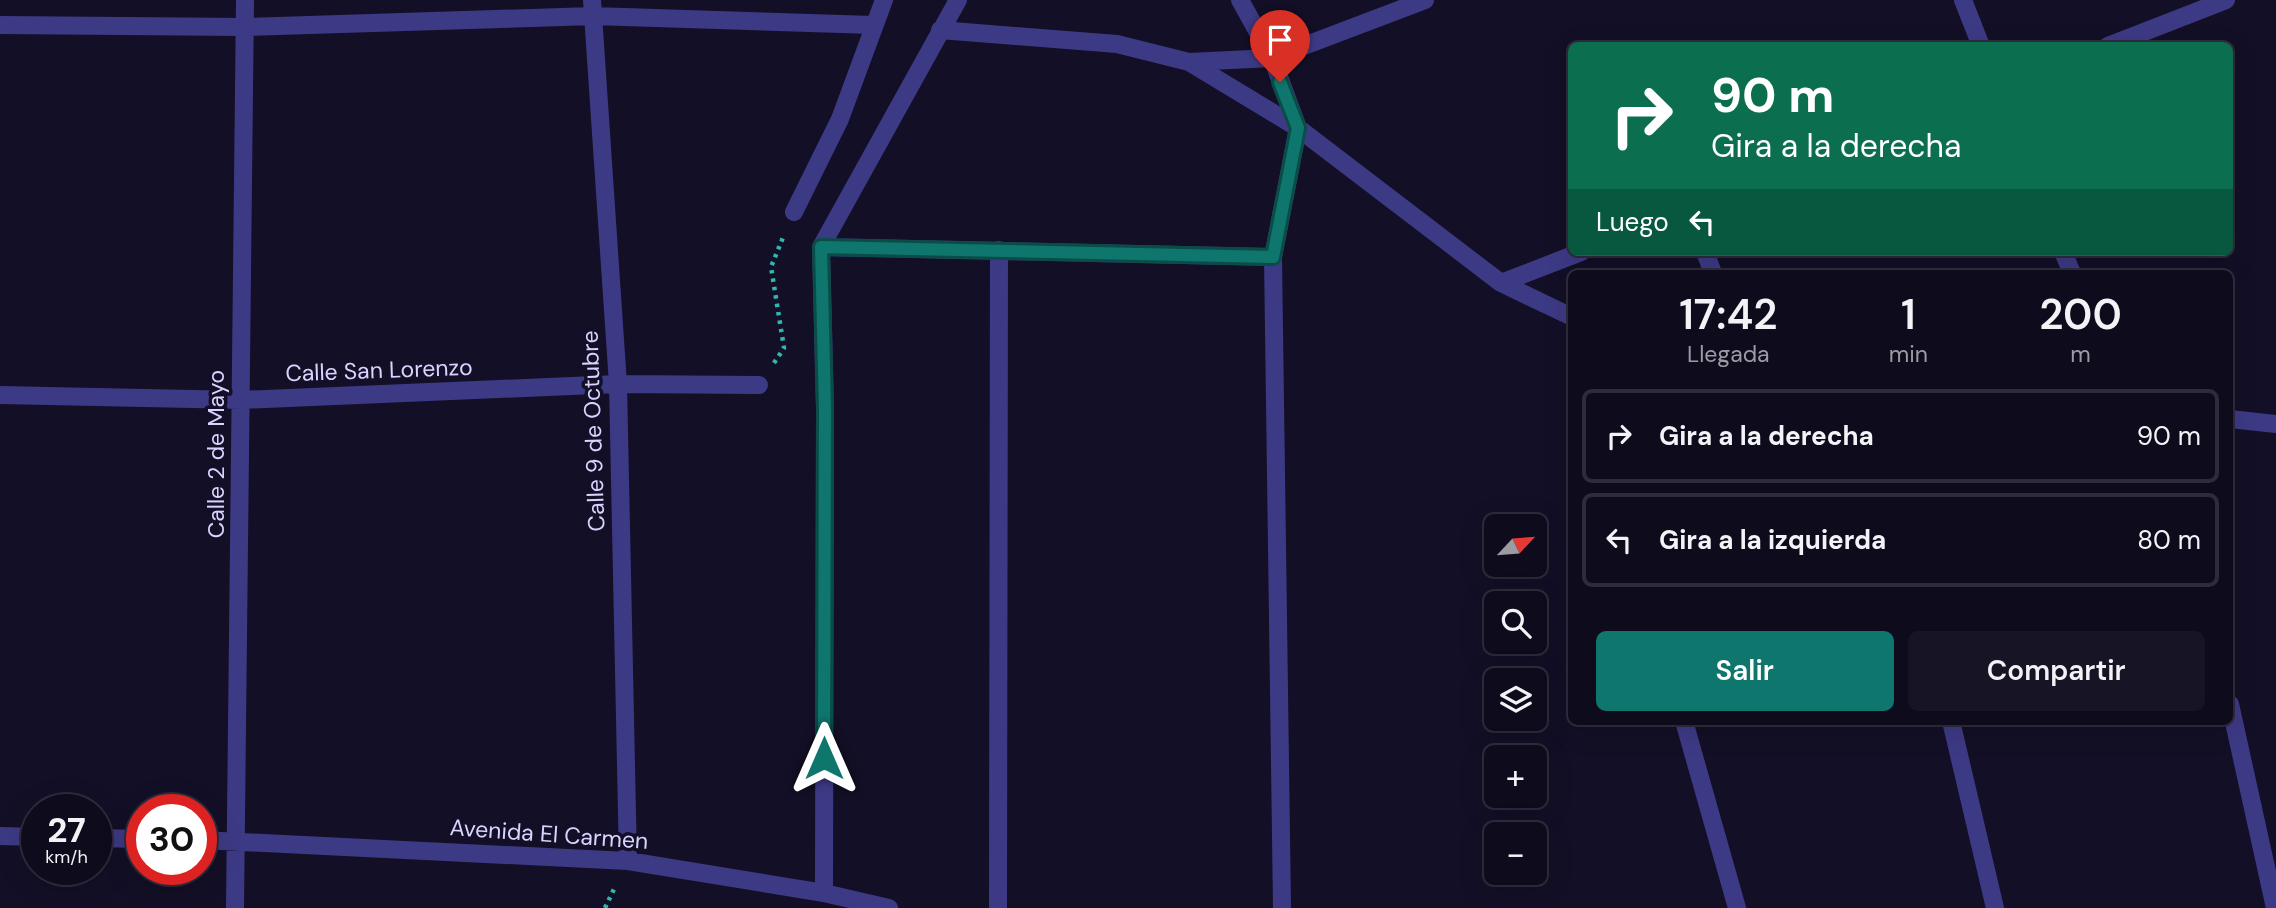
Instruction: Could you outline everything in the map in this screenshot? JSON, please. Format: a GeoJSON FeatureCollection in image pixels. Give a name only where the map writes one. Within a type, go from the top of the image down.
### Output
{"type":"FeatureCollection","features":[{"type":"Feature","properties":{"kind":"street","name":"Calle 2 de Mayo"},"geometry":{"type":"LineString","coordinates":[[235,908],[245,0]]}},
{"type":"Feature","properties":{"kind":"street"},"geometry":{"type":"LineString","coordinates":[[794,212],[840,118],[884,0]]}},
{"type":"Feature","properties":{"kind":"street"},"geometry":{"type":"LineString","coordinates":[[824,893],[825,409],[821,247],[958,0]]}},
{"type":"Feature","properties":{"kind":"street"},"geometry":{"type":"LineString","coordinates":[[1240,0],[1272,58],[1298,128],[1273,257],[1282,908]]}},
{"type":"Feature","properties":{"kind":"street"},"geometry":{"type":"LineString","coordinates":[[940,30],[1117,44],[1189,62],[1272,58],[1425,0]]}},
{"type":"Feature","properties":{"kind":"street"},"geometry":{"type":"LineString","coordinates":[[1963,0],[1979,42]]}},
{"type":"Feature","properties":{"kind":"street"},"geometry":{"type":"LineString","coordinates":[[2118,42],[2226,0]]}},
{"type":"Feature","properties":{"kind":"street"},"geometry":{"type":"LineString","coordinates":[[0,25],[245,27],[592,8],[873,25]]}},
{"type":"Feature","properties":{"kind":"street","name":"Calle 9 de Octubre"},"geometry":{"type":"LineString","coordinates":[[592,8],[618,384],[628,861]]}},
{"type":"Feature","properties":{"kind":"street"},"geometry":{"type":"LineString","coordinates":[[1189,62],[1298,128],[1501,283],[1568,315]]}},
{"type":"Feature","properties":{"kind":"street"},"geometry":{"type":"LineString","coordinates":[[821,247],[1273,257]]}},
{"type":"Feature","properties":{"kind":"street"},"geometry":{"type":"LineString","coordinates":[[998,908],[999,250]]}},
{"type":"Feature","properties":{"kind":"street"},"geometry":{"type":"LineString","coordinates":[[1501,283],[1571,256]]}},
{"type":"Feature","properties":{"kind":"street","name":"Calle San Lorenzo"},"geometry":{"type":"LineString","coordinates":[[0,395],[241,400],[618,384],[759,385]]}},
{"type":"Feature","properties":{"kind":"street"},"geometry":{"type":"LineString","coordinates":[[2233,419],[2276,424]]}},
{"type":"Feature","properties":{"kind":"street"},"geometry":{"type":"LineString","coordinates":[[2233,718],[2275,908]]}},
{"type":"Feature","properties":{"kind":"street"},"geometry":{"type":"LineString","coordinates":[[1685,725],[1737,908]]}},
{"type":"Feature","properties":{"kind":"street"},"geometry":{"type":"LineString","coordinates":[[1952,725],[1995,908]]}},
{"type":"Feature","properties":{"kind":"street"},"geometry":{"type":"LineString","coordinates":[[0,836],[21,837]]}},
{"type":"Feature","properties":{"kind":"street","name":"Avenida El Carmen"},"geometry":{"type":"LineString","coordinates":[[217,841],[628,861],[824,893],[889,908]]}},
{"type":"Feature","properties":{"kind":"path"},"geometry":{"type":"LineString","coordinates":[[759,385],[784,348],[771,267],[794,212]]}},
{"type":"Feature","properties":{"kind":"route"},"geometry":{"type":"LineString","coordinates":[[824,758],[825,409],[821,247],[1273,257],[1298,128],[1280,82]]}}]}
